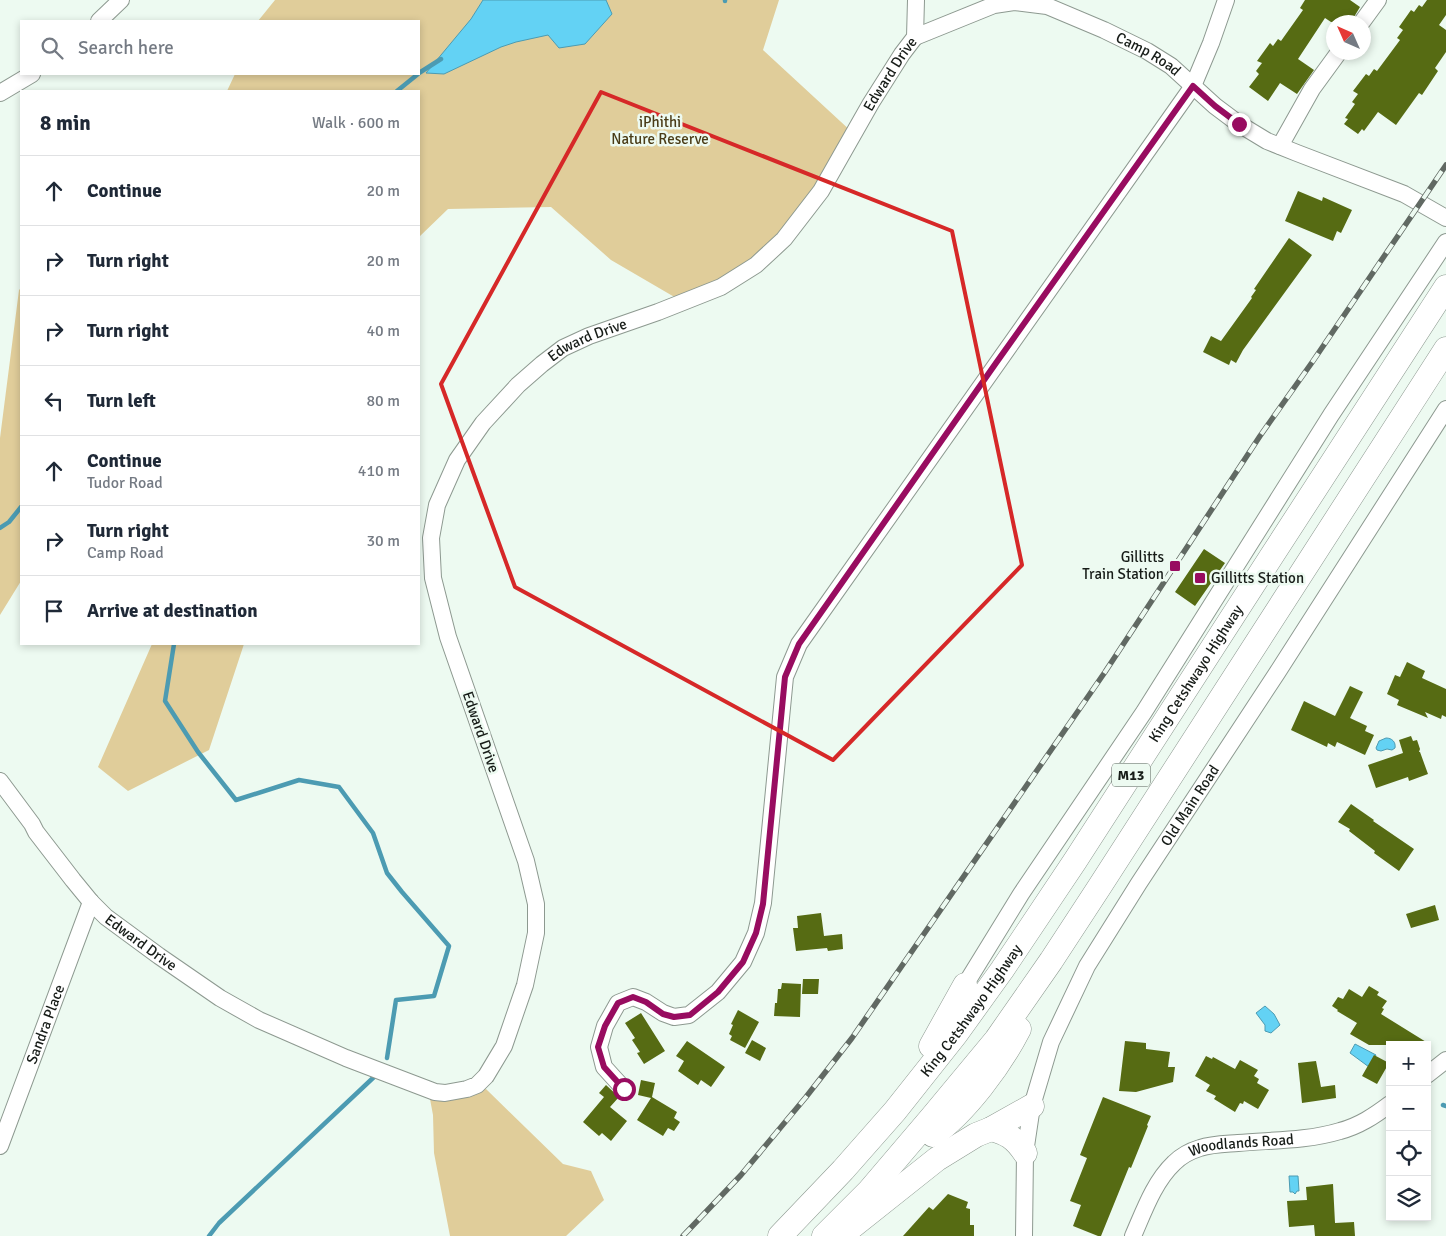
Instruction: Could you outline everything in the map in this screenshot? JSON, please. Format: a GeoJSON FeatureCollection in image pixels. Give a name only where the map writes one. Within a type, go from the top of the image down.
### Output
{"type":"FeatureCollection","features":[{"type":"Feature","properties":{"kind":"highway","name":"King Cetshwayo Highway"},"geometry":{"type":"LineString","coordinates":[[780,1236],[843,1170],[895,1111],[956,1034],[1002,970],[1070,869],[1446,287]]}},
{"type":"Feature","properties":{"kind":"highway","name":"M13"},"geometry":{"type":"LineString","coordinates":[[824,1236],[869,1191],[996,1040],[1148,812],[1446,349]]}},
{"type":"Feature","properties":{"kind":"highway"},"geometry":{"type":"LineString","coordinates":[[895,1111],[966,985]]}},
{"type":"Feature","properties":{"kind":"highway"},"geometry":{"type":"LineString","coordinates":[[841,1236],[937,1159],[976,1135],[1032,1106]]}},
{"type":"Feature","properties":{"kind":"highway"},"geometry":{"type":"LineString","coordinates":[[990,1129],[1004,1132],[1020,1145],[1025,1153]]}},
{"type":"Feature","properties":{"kind":"street"},"geometry":{"type":"LineString","coordinates":[[100,20],[121,0]]}},
{"type":"Feature","properties":{"kind":"street","name":"Edward Drive"},"geometry":{"type":"LineString","coordinates":[[0,780],[36,832],[91,902],[122,930],[220,998],[259,1020],[337,1054],[435,1092],[446,1093],[478,1085],[486,1076],[504,1046],[525,985],[536,933],[536,904],[526,861],[448,637],[435,587],[431,538],[437,505],[456,460],[483,423],[518,385],[542,364],[564,348],[589,336],[721,288],[756,265],[784,239],[821,191],[871,103],[915,37],[916,0]]}},
{"type":"Feature","properties":{"kind":"street"},"geometry":{"type":"LineString","coordinates":[[624,1089],[604,1067],[598,1047],[605,1026],[618,1003],[633,997],[646,1002],[663,1014],[674,1017],[690,1015],[718,992],[743,962],[756,933],[763,904],[785,677],[799,644],[1193,86],[1226,0]]}},
{"type":"Feature","properties":{"kind":"street"},"geometry":{"type":"LineString","coordinates":[[1367,15],[1378,0]]}},
{"type":"Feature","properties":{"kind":"street","name":"Camp Road"},"geometry":{"type":"LineString","coordinates":[[915,37],[994,5],[1014,2],[1040,2],[1147,51],[1171,66],[1215,106],[1239,124],[1267,140],[1404,194],[1446,218]]}},
{"type":"Feature","properties":{"kind":"street"},"geometry":{"type":"LineString","coordinates":[[1280,146],[1312,89],[1333,60]]}},
{"type":"Feature","properties":{"kind":"street"},"geometry":{"type":"LineString","coordinates":[[0,93],[30,75]]}},
{"type":"Feature","properties":{"kind":"street"},"geometry":{"type":"LineString","coordinates":[[966,985],[1020,894],[1144,712],[1330,415],[1446,242]]}},
{"type":"Feature","properties":{"kind":"street","name":"Old Main Road"},"geometry":{"type":"LineString","coordinates":[[1024,1236],[1025,1153],[1032,1106],[1051,1042],[1087,966],[1149,867],[1277,674],[1446,409]]}},
{"type":"Feature","properties":{"kind":"street","name":"Sandra Place"},"geometry":{"type":"LineString","coordinates":[[0,1146],[91,902]]}},
{"type":"Feature","properties":{"kind":"street"},"geometry":{"type":"LineString","coordinates":[[1431,1072],[1446,1060]]}},
{"type":"Feature","properties":{"kind":"street","name":"Woodlands Road"},"geometry":{"type":"LineString","coordinates":[[1134,1236],[1159,1182],[1175,1162],[1189,1152],[1214,1144],[1301,1138],[1339,1132],[1360,1124],[1386,1107]]}},
{"type":"Feature","properties":{"kind":"highlighted area"},"geometry":{"type":"Polygon","coordinates":[[[601,92],[952,231],[1022,565],[833,760],[515,587],[441,384],[601,92]]]}},
{"type":"Feature","properties":{"kind":"green space","name":"iPhithi Nature Reserve"},"geometry":{"type":"Polygon","coordinates":[[[275,0],[779,0],[763,50],[853,133],[784,239],[683,302],[611,260],[551,207],[448,209],[420,236],[420,90],[227,90],[235,75],[420,75],[420,20],[259,20],[275,0]]]}},
{"type":"Feature","properties":{"kind":"green space"},"geometry":{"type":"Polygon","coordinates":[[[19,290],[20,583],[0,615],[0,438],[19,290]]]}},
{"type":"Feature","properties":{"kind":"green space"},"geometry":{"type":"Polygon","coordinates":[[[152,645],[244,645],[209,750],[128,791],[98,767],[152,645]]]}},
{"type":"Feature","properties":{"kind":"green space"},"geometry":{"type":"Polygon","coordinates":[[[486,1089],[563,1164],[591,1171],[604,1200],[566,1236],[450,1236],[434,1153],[433,1115],[430,1099],[449,1101],[486,1089]]]}},
{"type":"Feature","properties":{"kind":"water"},"geometry":{"type":"Polygon","coordinates":[[[483,0],[606,0],[612,14],[585,44],[559,48],[548,35],[501,47],[444,74],[426,73],[471,19],[483,0]]]}},
{"type":"Feature","properties":{"kind":"water"},"geometry":{"type":"Polygon","coordinates":[[[1386,738],[1393,741],[1395,748],[1392,750],[1377,750],[1379,741],[1386,738]]]}},
{"type":"Feature","properties":{"kind":"water"},"geometry":{"type":"Polygon","coordinates":[[[1265,1006],[1274,1014],[1280,1025],[1271,1033],[1265,1031],[1265,1025],[1256,1013],[1265,1006]]]}},
{"type":"Feature","properties":{"kind":"water"},"geometry":{"type":"Polygon","coordinates":[[[1355,1044],[1376,1055],[1369,1067],[1350,1053],[1355,1044]]]}},
{"type":"Feature","properties":{"kind":"water"},"geometry":{"type":"Polygon","coordinates":[[[1289,1176],[1298,1176],[1299,1191],[1295,1194],[1290,1192],[1289,1176]]]}},
{"type":"Feature","properties":{"kind":"building"},"geometry":{"type":"Polygon","coordinates":[[[1305,0],[1350,0],[1360,7],[1355,15],[1326,15],[1326,19],[1298,59],[1314,70],[1297,94],[1280,83],[1268,101],[1249,87],[1259,74],[1256,71],[1262,63],[1257,61],[1270,43],[1273,46],[1278,39],[1281,41],[1303,10],[1300,8],[1305,0]]]}},
{"type":"Feature","properties":{"kind":"building"},"geometry":{"type":"Polygon","coordinates":[[[1427,0],[1446,0],[1446,15],[1439,25],[1446,30],[1446,52],[1435,68],[1438,71],[1422,95],[1419,93],[1396,125],[1378,112],[1364,131],[1362,129],[1358,134],[1344,124],[1348,119],[1345,118],[1355,104],[1352,102],[1358,94],[1353,91],[1366,74],[1369,76],[1374,69],[1377,71],[1400,40],[1397,38],[1403,30],[1399,27],[1411,10],[1414,12],[1419,5],[1422,7],[1427,0]]]}},
{"type":"Feature","properties":{"kind":"building"},"geometry":{"type":"Polygon","coordinates":[[[1298,191],[1322,201],[1323,197],[1352,210],[1341,233],[1337,231],[1333,241],[1285,221],[1298,191]]]}},
{"type":"Feature","properties":{"kind":"building"},"geometry":{"type":"Polygon","coordinates":[[[1289,238],[1312,255],[1243,350],[1236,363],[1231,360],[1229,365],[1203,352],[1211,336],[1221,341],[1252,298],[1256,290],[1254,289],[1289,238]]]}},
{"type":"Feature","properties":{"kind":"building","name":"Gillitts Station"},"geometry":{"type":"Polygon","coordinates":[[[1204,549],[1225,563],[1195,606],[1175,592],[1204,549]]]}},
{"type":"Feature","properties":{"kind":"building"},"geometry":{"type":"Polygon","coordinates":[[[1407,662],[1425,671],[1422,678],[1446,689],[1446,717],[1442,715],[1441,719],[1425,712],[1428,718],[1397,705],[1399,700],[1387,694],[1395,675],[1400,677],[1407,662]]]}},
{"type":"Feature","properties":{"kind":"building"},"geometry":{"type":"Polygon","coordinates":[[[1350,686],[1363,692],[1350,718],[1367,726],[1365,731],[1374,735],[1365,755],[1337,742],[1335,747],[1328,743],[1327,747],[1291,730],[1304,701],[1335,716],[1350,686]]]}},
{"type":"Feature","properties":{"kind":"building"},"geometry":{"type":"Polygon","coordinates":[[[1411,736],[1413,741],[1417,740],[1419,752],[1428,774],[1409,781],[1408,777],[1376,788],[1368,765],[1403,753],[1399,740],[1411,736]]]}},
{"type":"Feature","properties":{"kind":"building"},"geometry":{"type":"Polygon","coordinates":[[[1351,804],[1414,849],[1399,871],[1374,853],[1375,851],[1349,831],[1350,829],[1338,822],[1351,804]]]}},
{"type":"Feature","properties":{"kind":"building"},"geometry":{"type":"Polygon","coordinates":[[[1435,905],[1439,920],[1411,928],[1406,914],[1435,905]]]}},
{"type":"Feature","properties":{"kind":"building"},"geometry":{"type":"Polygon","coordinates":[[[821,913],[824,936],[842,934],[843,949],[828,951],[827,948],[796,951],[793,928],[798,928],[797,916],[821,913]]]}},
{"type":"Feature","properties":{"kind":"building"},"geometry":{"type":"Polygon","coordinates":[[[803,979],[819,979],[818,994],[802,994],[803,979]]]}},
{"type":"Feature","properties":{"kind":"building"},"geometry":{"type":"Polygon","coordinates":[[[782,983],[801,984],[800,1017],[774,1016],[778,989],[781,989],[782,983]]]}},
{"type":"Feature","properties":{"kind":"building"},"geometry":{"type":"Polygon","coordinates":[[[1369,986],[1379,992],[1377,995],[1387,1001],[1382,1008],[1384,1009],[1381,1014],[1425,1041],[1386,1041],[1386,1045],[1369,1045],[1350,1034],[1357,1023],[1332,1006],[1338,997],[1343,999],[1349,989],[1362,997],[1369,986]]]}},
{"type":"Feature","properties":{"kind":"building"},"geometry":{"type":"Polygon","coordinates":[[[738,1010],[759,1022],[745,1048],[730,1040],[732,1036],[729,1034],[733,1025],[731,1024],[738,1010]]]}},
{"type":"Feature","properties":{"kind":"building"},"geometry":{"type":"Polygon","coordinates":[[[641,1013],[665,1051],[644,1064],[637,1053],[640,1052],[632,1040],[635,1038],[625,1023],[641,1013]]]}},
{"type":"Feature","properties":{"kind":"building"},"geometry":{"type":"Polygon","coordinates":[[[752,1040],[766,1048],[760,1061],[745,1053],[752,1040]]]}},
{"type":"Feature","properties":{"kind":"building"},"geometry":{"type":"Polygon","coordinates":[[[687,1041],[725,1067],[711,1087],[701,1080],[698,1085],[678,1071],[684,1061],[676,1056],[687,1041]]]}},
{"type":"Feature","properties":{"kind":"building"},"geometry":{"type":"Polygon","coordinates":[[[1125,1041],[1146,1043],[1146,1049],[1170,1052],[1168,1067],[1175,1067],[1173,1082],[1136,1092],[1119,1091],[1125,1041]]]}},
{"type":"Feature","properties":{"kind":"building"},"geometry":{"type":"Polygon","coordinates":[[[1374,1055],[1386,1061],[1386,1068],[1377,1084],[1362,1076],[1374,1055]]]}},
{"type":"Feature","properties":{"kind":"building"},"geometry":{"type":"Polygon","coordinates":[[[1206,1056],[1212,1059],[1213,1057],[1235,1069],[1240,1060],[1258,1070],[1254,1076],[1259,1079],[1257,1083],[1269,1090],[1258,1109],[1244,1101],[1243,1104],[1240,1103],[1235,1112],[1214,1099],[1216,1096],[1206,1091],[1210,1085],[1195,1076],[1206,1056]]]}},
{"type":"Feature","properties":{"kind":"building"},"geometry":{"type":"Polygon","coordinates":[[[1316,1061],[1321,1087],[1335,1085],[1336,1098],[1302,1103],[1298,1063],[1316,1061]]]}},
{"type":"Feature","properties":{"kind":"building"},"geometry":{"type":"Polygon","coordinates":[[[641,1080],[655,1083],[652,1097],[677,1112],[674,1118],[680,1122],[674,1131],[668,1128],[663,1136],[637,1120],[651,1098],[638,1095],[641,1080]]]}},
{"type":"Feature","properties":{"kind":"building"},"geometry":{"type":"Polygon","coordinates":[[[606,1085],[619,1097],[610,1107],[627,1121],[611,1141],[602,1133],[599,1136],[583,1122],[604,1097],[599,1093],[606,1085]]]}},
{"type":"Feature","properties":{"kind":"building"},"geometry":{"type":"Polygon","coordinates":[[[1103,1097],[1151,1116],[1131,1168],[1129,1167],[1101,1236],[1098,1236],[1073,1226],[1081,1205],[1070,1201],[1087,1158],[1080,1155],[1103,1097]]]}},
{"type":"Feature","properties":{"kind":"building"},"geometry":{"type":"Polygon","coordinates":[[[1333,1184],[1335,1223],[1354,1222],[1355,1236],[1315,1236],[1314,1225],[1289,1227],[1287,1201],[1307,1200],[1306,1187],[1333,1184]]]}},
{"type":"Feature","properties":{"kind":"building"},"geometry":{"type":"Polygon","coordinates":[[[948,1194],[968,1202],[966,1208],[970,1209],[970,1225],[974,1225],[974,1236],[903,1236],[929,1207],[933,1210],[948,1194]]]}},
{"type":"Feature","properties":{"kind":"waterway"},"geometry":{"type":"LineString","coordinates":[[420,72],[441,59]]}},
{"type":"Feature","properties":{"kind":"waterway"},"geometry":{"type":"LineString","coordinates":[[398,90],[417,75]]}},
{"type":"Feature","properties":{"kind":"waterway"},"geometry":{"type":"LineString","coordinates":[[0,528],[9,522],[20,508]]}},
{"type":"Feature","properties":{"kind":"waterway"},"geometry":{"type":"LineString","coordinates":[[174,645],[165,701],[198,752],[236,800],[299,780],[339,787],[373,833],[387,873],[449,946],[434,996],[396,1000],[387,1058]]}},
{"type":"Feature","properties":{"kind":"waterway"},"geometry":{"type":"LineString","coordinates":[[209,1236],[219,1223],[374,1077]]}},
{"type":"Feature","properties":{"kind":"railway"},"geometry":{"type":"LineString","coordinates":[[683,1236],[741,1175],[852,1038],[1105,672],[1260,436],[1446,165]]}},
{"type":"Feature","properties":{"kind":"place","name":"Gillitts Train Station"},"geometry":{"type":"Point","coordinates":[1175,566]}},
{"type":"Feature","properties":{"kind":"place","name":"Gillitts Station"},"geometry":{"type":"Point","coordinates":[1200,578]}},
{"type":"Feature","properties":{"kind":"route"},"geometry":{"type":"LineString","coordinates":[[624,1089],[604,1067],[598,1047],[605,1026],[618,1003],[633,997],[646,1002],[663,1014],[674,1017],[690,1015],[718,992],[743,962],[756,933],[763,904],[785,677],[799,644],[1193,86],[1239,124]]}}]}
